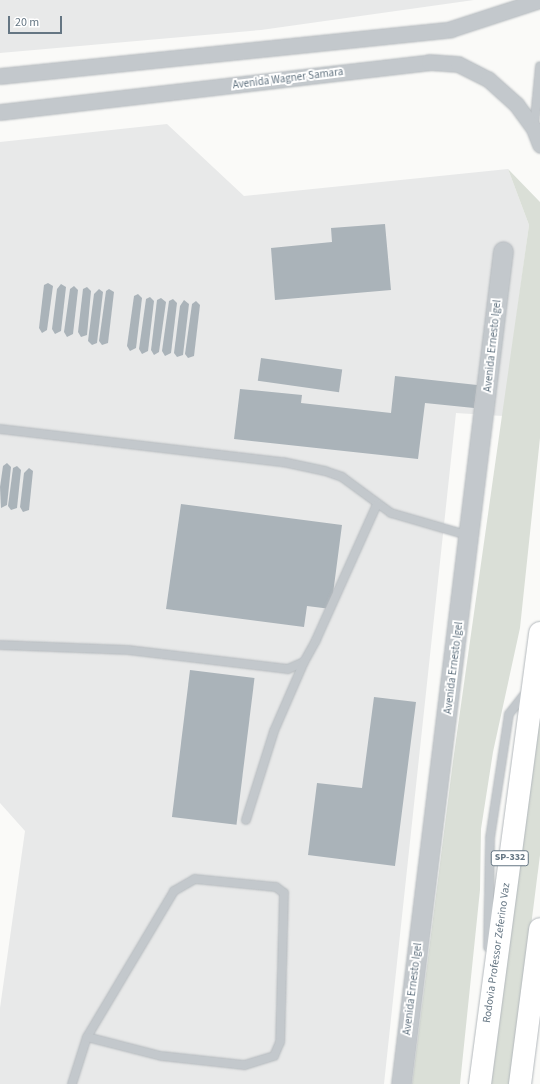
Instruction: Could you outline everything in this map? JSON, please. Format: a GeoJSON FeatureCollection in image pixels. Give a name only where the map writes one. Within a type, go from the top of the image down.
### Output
{"type":"FeatureCollection","features":[{"type":"Feature","properties":{"kind":"highway","name":"Rodovia Professor Zeferino Vaz"},"geometry":{"type":"LineString","coordinates":[[480,1084],[540,633]]}},
{"type":"Feature","properties":{"kind":"highway"},"geometry":{"type":"LineString","coordinates":[[520,1084],[540,929]]}},
{"type":"Feature","properties":{"kind":"highway"},"geometry":{"type":"LineString","coordinates":[[528,1024],[540,994]]}},
{"type":"Feature","properties":{"kind":"street"},"geometry":{"type":"LineString","coordinates":[[0,76],[451,29],[540,0]]}},
{"type":"Feature","properties":{"kind":"street","name":"Avenida Wagner Samara"},"geometry":{"type":"LineString","coordinates":[[0,112],[430,62],[458,64],[488,79],[516,104],[534,129],[540,145]]}},
{"type":"Feature","properties":{"kind":"street","name":"Avenida Ernesto Igel"},"geometry":{"type":"LineString","coordinates":[[401,1084],[470,536],[503,251]]}},
{"type":"Feature","properties":{"kind":"lane"},"geometry":{"type":"LineString","coordinates":[[534,129],[540,66]]}},
{"type":"Feature","properties":{"kind":"lane"},"geometry":{"type":"LineString","coordinates":[[0,429],[283,462],[342,477],[377,504],[392,513],[470,536]]}},
{"type":"Feature","properties":{"kind":"lane"},"geometry":{"type":"LineString","coordinates":[[246,820],[274,731],[304,662],[339,595],[377,504]]}},
{"type":"Feature","properties":{"kind":"lane"},"geometry":{"type":"LineString","coordinates":[[0,645],[128,650],[288,669],[304,662]]}},
{"type":"Feature","properties":{"kind":"lane"},"geometry":{"type":"LineString","coordinates":[[72,1084],[87,1037],[162,910],[185,882],[195,879],[276,887],[284,893],[280,1042],[274,1056],[244,1065],[161,1056],[87,1037]]}},
{"type":"Feature","properties":{"kind":"shaded area"},"geometry":{"type":"Polygon","coordinates":[[[0,0],[474,0],[261,30],[0,53],[0,0]]]}},
{"type":"Feature","properties":{"kind":"shaded area"},"geometry":{"type":"Polygon","coordinates":[[[167,124],[244,196],[508,169],[529,225],[503,416],[456,413],[384,1084],[0,1084],[0,1008],[25,831],[0,803],[0,142],[167,124]]]}},
{"type":"Feature","properties":{"kind":"shaded area"},"geometry":{"type":"Polygon","coordinates":[[[508,169],[540,202],[540,438],[520,628],[493,752],[481,829],[480,890],[460,1084],[412,1084],[453,761],[529,225],[508,169]]]}},
{"type":"Feature","properties":{"kind":"shaded area"},"geometry":{"type":"Polygon","coordinates":[[[540,707],[540,855],[511,1084],[491,1084],[540,707]]]}},
{"type":"Feature","properties":{"kind":"building"},"geometry":{"type":"Polygon","coordinates":[[[385,224],[391,290],[275,300],[271,248],[332,242],[331,228],[385,224]]]}},
{"type":"Feature","properties":{"kind":"building"},"geometry":{"type":"Polygon","coordinates":[[[48,283],[53,286],[47,330],[42,333],[39,328],[44,285],[48,283]]]}},
{"type":"Feature","properties":{"kind":"building"},"geometry":{"type":"Polygon","coordinates":[[[61,284],[66,287],[61,331],[55,334],[52,329],[57,289],[61,284]]]}},
{"type":"Feature","properties":{"kind":"building"},"geometry":{"type":"Polygon","coordinates":[[[74,286],[78,290],[73,334],[67,337],[64,332],[70,289],[74,286]]]}},
{"type":"Feature","properties":{"kind":"building"},"geometry":{"type":"Polygon","coordinates":[[[87,287],[91,291],[87,335],[81,337],[78,332],[83,289],[87,287]]]}},
{"type":"Feature","properties":{"kind":"building"},"geometry":{"type":"Polygon","coordinates":[[[99,289],[103,292],[97,343],[92,345],[88,341],[94,294],[99,289]]]}},
{"type":"Feature","properties":{"kind":"building"},"geometry":{"type":"Polygon","coordinates":[[[109,289],[114,292],[108,343],[102,345],[99,341],[106,291],[109,289]]]}},
{"type":"Feature","properties":{"kind":"building"},"geometry":{"type":"Polygon","coordinates":[[[138,294],[142,298],[136,348],[130,351],[127,346],[134,296],[138,294]]]}},
{"type":"Feature","properties":{"kind":"building"},"geometry":{"type":"Polygon","coordinates":[[[150,297],[154,301],[148,351],[142,354],[139,349],[146,299],[150,297]]]}},
{"type":"Feature","properties":{"kind":"building"},"geometry":{"type":"Polygon","coordinates":[[[161,298],[166,302],[159,352],[154,355],[151,350],[157,300],[161,298]]]}},
{"type":"Feature","properties":{"kind":"building"},"geometry":{"type":"Polygon","coordinates":[[[173,299],[177,303],[171,353],[165,356],[162,351],[169,301],[173,299]]]}},
{"type":"Feature","properties":{"kind":"building"},"geometry":{"type":"Polygon","coordinates":[[[184,300],[189,304],[183,355],[177,357],[174,353],[180,306],[184,300]]]}},
{"type":"Feature","properties":{"kind":"building"},"geometry":{"type":"Polygon","coordinates":[[[196,301],[200,305],[194,356],[188,358],[185,354],[192,304],[196,301]]]}},
{"type":"Feature","properties":{"kind":"building"},"geometry":{"type":"Polygon","coordinates":[[[261,358],[342,369],[339,392],[258,381],[261,358]]]}},
{"type":"Feature","properties":{"kind":"building"},"geometry":{"type":"Polygon","coordinates":[[[395,376],[477,385],[474,408],[425,403],[418,459],[234,439],[240,389],[302,395],[301,403],[391,413],[395,376]]]}},
{"type":"Feature","properties":{"kind":"building"},"geometry":{"type":"Polygon","coordinates":[[[7,463],[11,467],[7,505],[1,508],[0,487],[3,466],[7,463]]]}},
{"type":"Feature","properties":{"kind":"building"},"geometry":{"type":"Polygon","coordinates":[[[17,466],[21,470],[17,508],[11,510],[8,506],[13,468],[17,466]]]}},
{"type":"Feature","properties":{"kind":"building"},"geometry":{"type":"Polygon","coordinates":[[[29,468],[33,471],[29,510],[23,512],[20,507],[24,473],[29,468]]]}},
{"type":"Feature","properties":{"kind":"building"},"geometry":{"type":"Polygon","coordinates":[[[181,504],[342,525],[331,609],[307,606],[304,627],[166,609],[181,504]]]}},
{"type":"Feature","properties":{"kind":"building"},"geometry":{"type":"Polygon","coordinates":[[[190,670],[255,678],[236,825],[172,817],[190,670]]]}},
{"type":"Feature","properties":{"kind":"building"},"geometry":{"type":"Polygon","coordinates":[[[374,697],[416,702],[395,866],[308,855],[317,783],[362,788],[374,697]]]}}]}
